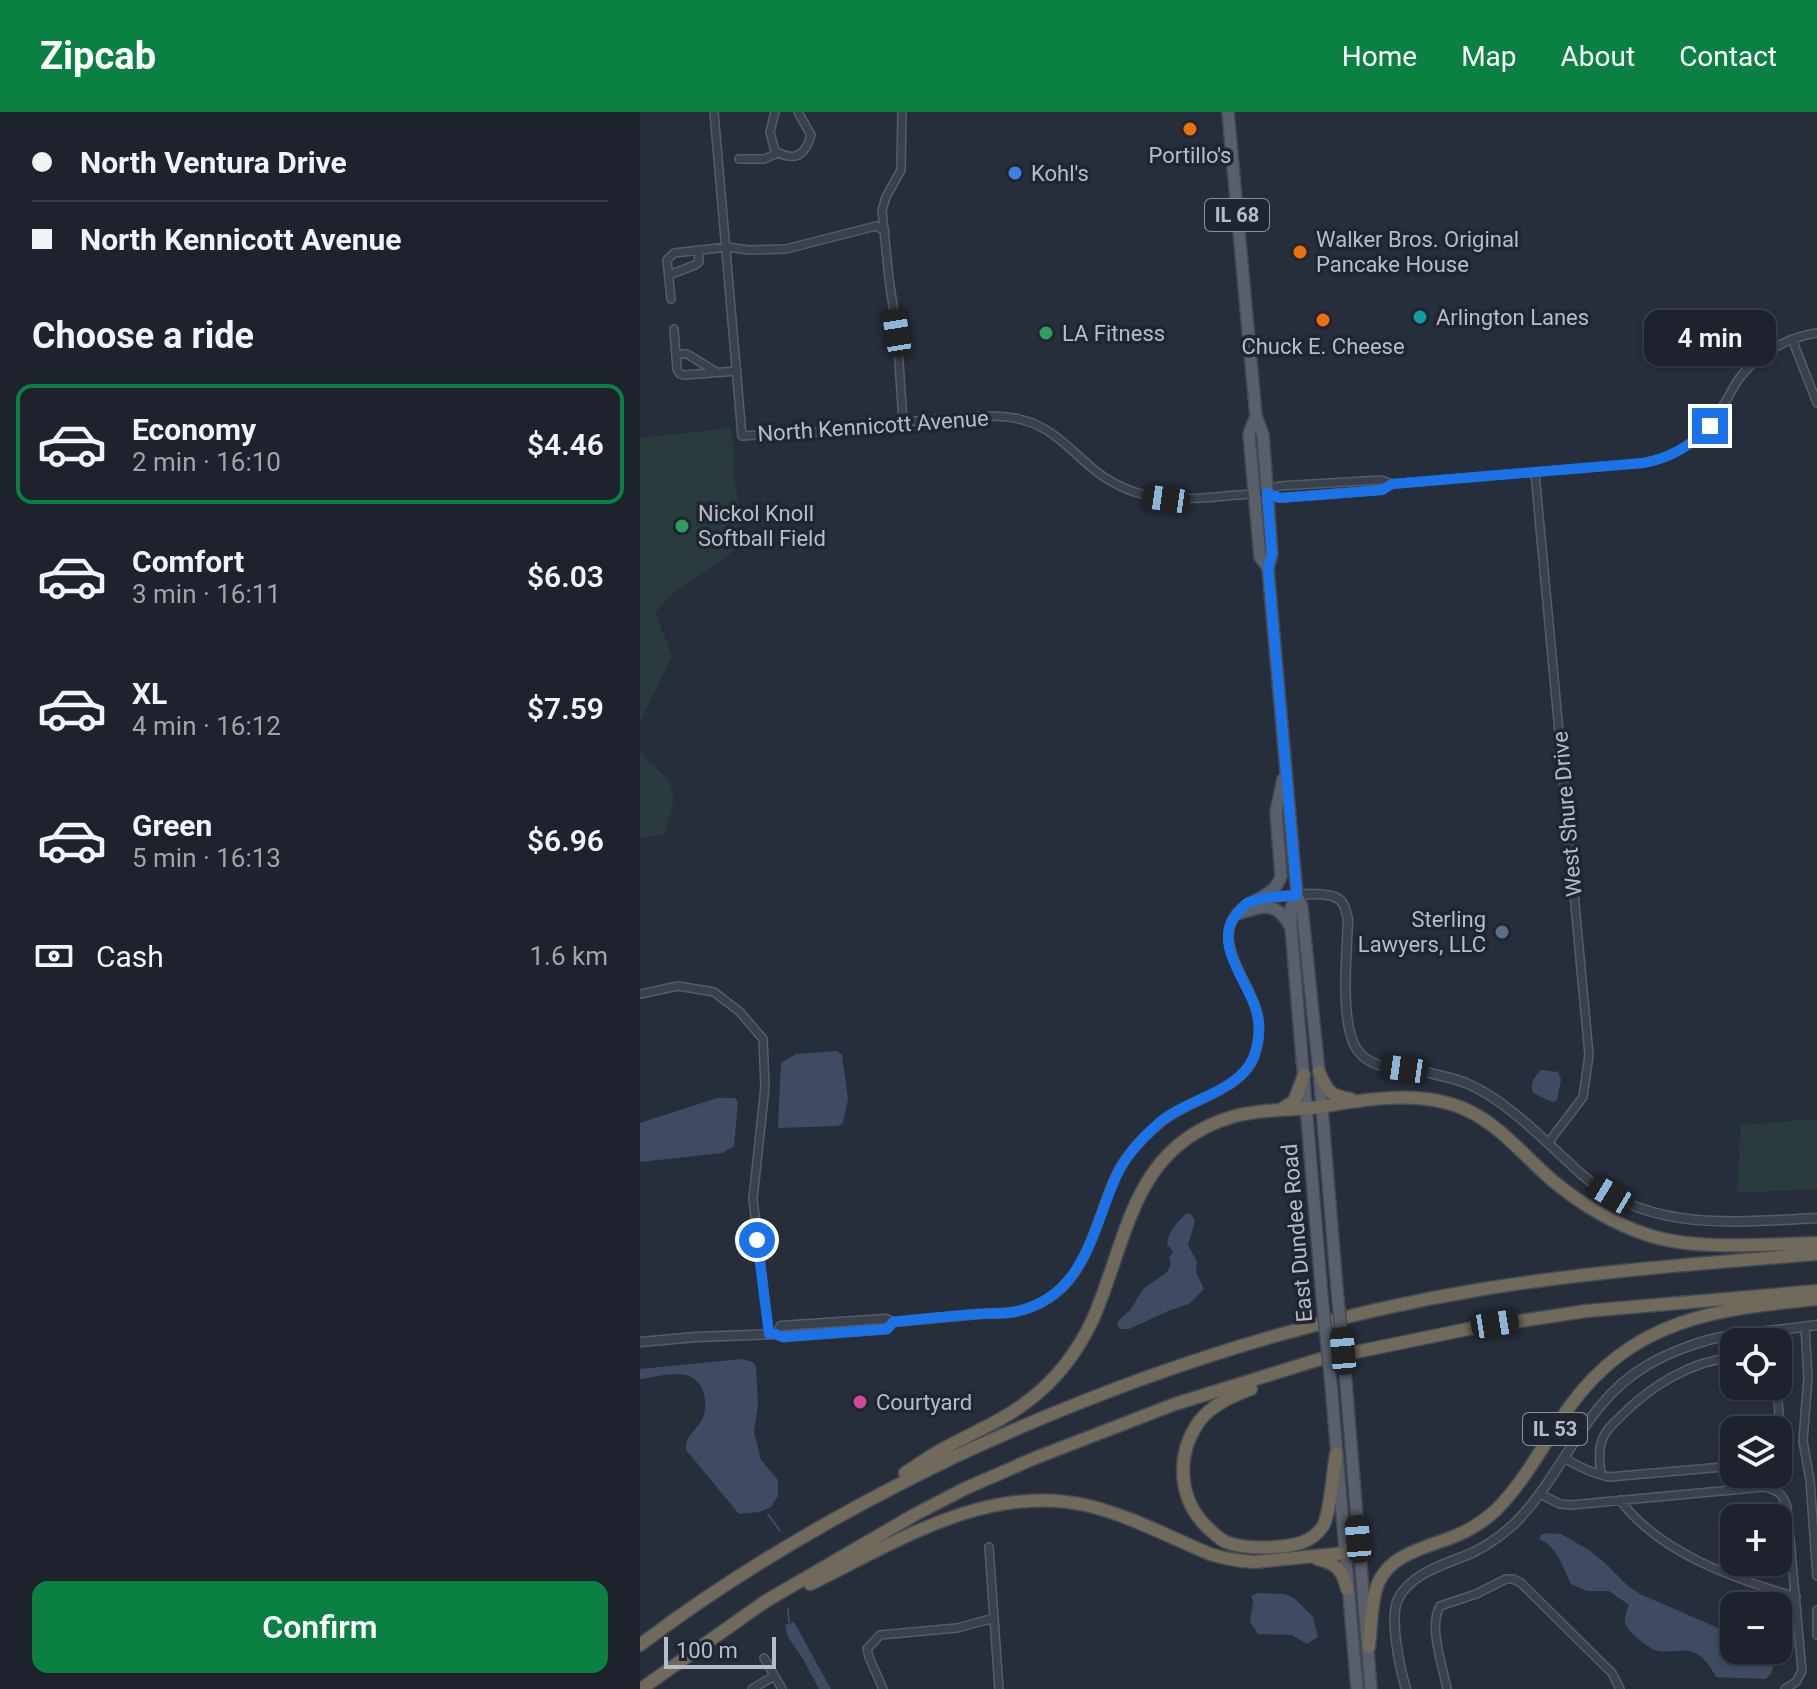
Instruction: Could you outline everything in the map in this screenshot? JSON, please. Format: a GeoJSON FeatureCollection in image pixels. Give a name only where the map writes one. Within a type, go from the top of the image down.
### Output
{"type":"FeatureCollection","features":[{"type":"Feature","properties":{"kind":"highway"},"geometry":{"type":"LineString","coordinates":[[1319,1072],[1333,1095],[1358,1100]]}},
{"type":"Feature","properties":{"kind":"highway"},"geometry":{"type":"LineString","coordinates":[[1278,1111],[1294,1101],[1304,1075]]}},
{"type":"Feature","properties":{"kind":"highway"},"geometry":{"type":"LineString","coordinates":[[640,1645],[740,1574],[852,1508],[936,1453],[1029,1401],[1055,1377],[1079,1346],[1093,1319],[1135,1203],[1155,1170],[1178,1145],[1199,1131],[1236,1116],[1358,1100],[1414,1098],[1449,1103],[1487,1122],[1506,1136],[1553,1181],[1579,1200],[1650,1236],[1697,1244],[1817,1243]]}},
{"type":"Feature","properties":{"kind":"highway"},"geometry":{"type":"LineString","coordinates":[[852,1508],[1044,1416],[1163,1371],[1272,1336],[1400,1305],[1531,1282],[1817,1254]]}},
{"type":"Feature","properties":{"kind":"highway"},"geometry":{"type":"LineString","coordinates":[[641,1689],[766,1601],[914,1515],[1053,1450],[1175,1404],[1299,1365],[1422,1337],[1550,1315],[1817,1291]]}},
{"type":"Feature","properties":{"kind":"highway","name":"IL 53"},"geometry":{"type":"LineString","coordinates":[[1369,1647],[1376,1591],[1391,1566],[1399,1558],[1477,1525],[1493,1512],[1513,1492],[1571,1405],[1622,1353],[1643,1339],[1686,1320],[1763,1305],[1817,1299]]}},
{"type":"Feature","properties":{"kind":"highway"},"geometry":{"type":"LineString","coordinates":[[1299,1365],[1237,1394],[1218,1405],[1197,1424],[1183,1457],[1184,1484],[1190,1506],[1206,1527],[1226,1542],[1263,1548],[1303,1543],[1321,1529],[1327,1518],[1336,1454]]}},
{"type":"Feature","properties":{"kind":"highway"},"geometry":{"type":"LineString","coordinates":[[746,1615],[904,1536],[985,1507],[1036,1501],[1085,1505],[1113,1513],[1223,1558],[1254,1562],[1345,1553],[1358,1539]]}},
{"type":"Feature","properties":{"kind":"highway"},"geometry":{"type":"LineString","coordinates":[[1306,1556],[1340,1569],[1347,1589]]}},
{"type":"Feature","properties":{"kind":"main road","name":"IL 68"},"geometry":{"type":"LineString","coordinates":[[1228,112],[1256,416],[1249,434],[1261,493],[1260,557],[1268,568],[1297,895],[1302,907],[1321,1107]]}},
{"type":"Feature","properties":{"kind":"main road"},"geometry":{"type":"LineString","coordinates":[[1255,901],[1273,891],[1281,876],[1276,812],[1286,767]]}},
{"type":"Feature","properties":{"kind":"main road","name":"IL 68"},"geometry":{"type":"LineString","coordinates":[[1297,895],[1291,908],[1291,927],[1307,1109]]}},
{"type":"Feature","properties":{"kind":"main road"},"geometry":{"type":"LineString","coordinates":[[1237,914],[1266,906],[1280,911],[1291,927]]}},
{"type":"Feature","properties":{"kind":"main road","name":"East Dundee Road"},"geometry":{"type":"LineString","coordinates":[[1321,1107],[1371,1689]]}},
{"type":"Feature","properties":{"kind":"main road","name":"East Dundee Road"},"geometry":{"type":"LineString","coordinates":[[1307,1109],[1357,1689]]}},
{"type":"Feature","properties":{"kind":"street"},"geometry":{"type":"LineString","coordinates":[[674,329],[680,374],[737,371],[714,112]]}},
{"type":"Feature","properties":{"kind":"street"},"geometry":{"type":"LineString","coordinates":[[775,112],[770,139],[775,151],[785,157],[800,154],[807,147],[811,135],[798,112]]}},
{"type":"Feature","properties":{"kind":"street"},"geometry":{"type":"LineString","coordinates":[[902,112],[901,170],[882,210],[897,333],[903,421]]}},
{"type":"Feature","properties":{"kind":"street"},"geometry":{"type":"LineString","coordinates":[[739,159],[764,159],[778,153]]}},
{"type":"Feature","properties":{"kind":"street"},"geometry":{"type":"LineString","coordinates":[[671,299],[667,260],[674,253],[727,247],[776,250],[876,226],[885,231]]}},
{"type":"Feature","properties":{"kind":"street"},"geometry":{"type":"LineString","coordinates":[[669,275],[699,262],[698,251]]}},
{"type":"Feature","properties":{"kind":"street","name":"North Kennicott Avenue"},"geometry":{"type":"LineString","coordinates":[[737,371],[742,436],[979,416],[1024,420],[1051,432],[1098,472],[1122,487],[1145,496],[1186,500],[1261,493],[1280,498],[1382,490],[1392,484],[1655,461],[1690,443],[1706,430],[1742,376],[1756,362],[1792,339],[1817,333]]}},
{"type":"Feature","properties":{"kind":"street"},"geometry":{"type":"LineString","coordinates":[[1792,339],[1817,403]]}},
{"type":"Feature","properties":{"kind":"street"},"geometry":{"type":"LineString","coordinates":[[676,354],[687,354],[717,373]]}},
{"type":"Feature","properties":{"kind":"street","name":"West Shure Drive"},"geometry":{"type":"LineString","coordinates":[[1535,473],[1589,1055],[1583,1097],[1548,1143]]}},
{"type":"Feature","properties":{"kind":"street"},"geometry":{"type":"LineString","coordinates":[[640,1342],[772,1334],[783,1337],[887,1329],[893,1322],[1015,1312],[1045,1300],[1066,1283],[1086,1255],[1116,1176],[1134,1149],[1162,1120],[1227,1085],[1243,1073],[1252,1060],[1259,1036],[1256,1007],[1228,942],[1232,920],[1243,906],[1255,901],[1297,895],[1331,896],[1341,901],[1346,911],[1348,1031],[1360,1054],[1371,1063],[1452,1078],[1478,1089],[1501,1103],[1596,1186],[1648,1211],[1713,1222],[1817,1218]]}},
{"type":"Feature","properties":{"kind":"street"},"geometry":{"type":"LineString","coordinates":[[640,994],[678,986],[714,992],[740,1012],[763,1039],[765,1087],[753,1199],[772,1334]]}},
{"type":"Feature","properties":{"kind":"street"},"geometry":{"type":"LineString","coordinates":[[1792,1328],[1817,1325]]}},
{"type":"Feature","properties":{"kind":"street"},"geometry":{"type":"LineString","coordinates":[[1805,1327],[1808,1377],[1803,1441],[1810,1480],[1817,1576]]}},
{"type":"Feature","properties":{"kind":"street"},"geometry":{"type":"LineString","coordinates":[[1406,1689],[1395,1633],[1396,1604],[1403,1590],[1425,1572],[1477,1551],[1514,1523],[1540,1494],[1588,1421],[1619,1386],[1646,1366],[1682,1349],[1720,1337]]}},
{"type":"Feature","properties":{"kind":"street"},"geometry":{"type":"LineString","coordinates":[[1601,1475],[1601,1442],[1632,1404],[1659,1383],[1720,1359]]}},
{"type":"Feature","properties":{"kind":"street"},"geometry":{"type":"LineString","coordinates":[[1564,1458],[1582,1469],[1609,1477],[1720,1467]]}},
{"type":"Feature","properties":{"kind":"street"},"geometry":{"type":"LineString","coordinates":[[1540,1494],[1560,1504],[1571,1505],[1764,1487],[1775,1489],[1784,1498],[1787,1507],[1802,1671],[1796,1682],[1785,1689]]}},
{"type":"Feature","properties":{"kind":"street"},"geometry":{"type":"LineString","coordinates":[[1620,1500],[1632,1516],[1656,1535],[1703,1564],[1749,1584],[1796,1597]]}},
{"type":"Feature","properties":{"kind":"street"},"geometry":{"type":"LineString","coordinates":[[989,1547],[999,1689]]}},
{"type":"Feature","properties":{"kind":"street"},"geometry":{"type":"LineString","coordinates":[[1447,1689],[1435,1630],[1435,1615],[1440,1606],[1476,1594],[1506,1579],[1521,1583],[1612,1673],[1620,1689]]}},
{"type":"Feature","properties":{"kind":"street"},"geometry":{"type":"LineString","coordinates":[[1817,1610],[1817,1635]]}},
{"type":"Feature","properties":{"kind":"street"},"geometry":{"type":"LineString","coordinates":[[883,1689],[867,1649],[880,1635],[957,1628],[994,1618]]}},
{"type":"Feature","properties":{"kind":"street"},"geometry":{"type":"LineString","coordinates":[[764,1658],[782,1689]]}},
{"type":"Feature","properties":{"kind":"street"},"geometry":{"type":"LineString","coordinates":[[752,1689],[774,1676]]}},
{"type":"Feature","properties":{"kind":"shaded area"},"geometry":{"type":"Polygon","coordinates":[[[730,428],[735,456],[733,474],[742,521],[738,542],[730,554],[674,592],[655,613],[672,656],[640,722],[640,438],[730,428]]]}},
{"type":"Feature","properties":{"kind":"shaded area"},"geometry":{"type":"Polygon","coordinates":[[[640,748],[644,758],[664,776],[673,799],[664,834],[640,838],[640,748]]]}},
{"type":"Feature","properties":{"kind":"shaded area"},"geometry":{"type":"Polygon","coordinates":[[[1817,1119],[1817,1189],[1737,1193],[1741,1125],[1817,1119]]]}},
{"type":"Feature","properties":{"kind":"water"},"geometry":{"type":"Polygon","coordinates":[[[837,1051],[842,1055],[848,1099],[843,1123],[838,1126],[779,1128],[781,1063],[796,1054],[837,1051]]]}},
{"type":"Feature","properties":{"kind":"water"},"geometry":{"type":"Polygon","coordinates":[[[1541,1070],[1558,1072],[1561,1079],[1557,1101],[1552,1102],[1533,1093],[1533,1080],[1541,1070]]]}},
{"type":"Feature","properties":{"kind":"water"},"geometry":{"type":"Polygon","coordinates":[[[717,1098],[735,1098],[738,1102],[734,1146],[722,1153],[640,1162],[640,1123],[717,1098]]]}},
{"type":"Feature","properties":{"kind":"water"},"geometry":{"type":"Polygon","coordinates":[[[1187,1213],[1195,1221],[1188,1245],[1197,1262],[1196,1272],[1204,1289],[1189,1304],[1129,1329],[1120,1329],[1117,1325],[1119,1320],[1131,1309],[1143,1289],[1167,1272],[1173,1252],[1167,1244],[1168,1239],[1187,1213]]]}},
{"type":"Feature","properties":{"kind":"water"},"geometry":{"type":"Polygon","coordinates":[[[742,1359],[756,1366],[758,1405],[754,1432],[761,1460],[778,1480],[778,1496],[771,1507],[739,1514],[686,1450],[687,1441],[705,1411],[704,1394],[698,1383],[692,1377],[676,1374],[640,1379],[640,1369],[742,1359]]]}},
{"type":"Feature","properties":{"kind":"water"},"geometry":{"type":"Polygon","coordinates":[[[1561,1534],[1589,1550],[1640,1594],[1720,1629],[1720,1664],[1773,1664],[1771,1673],[1765,1679],[1716,1677],[1706,1661],[1695,1653],[1654,1650],[1634,1635],[1625,1623],[1629,1605],[1609,1591],[1587,1591],[1571,1584],[1555,1552],[1539,1539],[1541,1535],[1561,1534]]]}},
{"type":"Feature","properties":{"kind":"water"},"geometry":{"type":"Polygon","coordinates":[[[1258,1593],[1284,1594],[1294,1598],[1313,1617],[1318,1637],[1307,1644],[1292,1635],[1258,1634],[1250,1622],[1251,1596],[1258,1593]]]}},
{"type":"Feature","properties":{"kind":"water"},"geometry":{"type":"Polygon","coordinates":[[[794,1622],[831,1689],[819,1689],[788,1637],[785,1625],[794,1622]]]}},
{"type":"Feature","properties":{"kind":"waterway"},"geometry":{"type":"LineString","coordinates":[[768,1514],[780,1531]]}},
{"type":"Feature","properties":{"kind":"waterway"},"geometry":{"type":"LineString","coordinates":[[788,1609],[789,1622]]}},
{"type":"Feature","properties":{"kind":"place","name":"Portillo's"},"geometry":{"type":"Point","coordinates":[1190,129]}},
{"type":"Feature","properties":{"kind":"place","name":"Kohl's"},"geometry":{"type":"Point","coordinates":[1015,173]}},
{"type":"Feature","properties":{"kind":"place","name":"Walker Bros. Original Pancake House"},"geometry":{"type":"Point","coordinates":[1300,252]}},
{"type":"Feature","properties":{"kind":"place","name":"Arlington Lanes"},"geometry":{"type":"Point","coordinates":[1420,317]}},
{"type":"Feature","properties":{"kind":"place","name":"Chuck E. Cheese"},"geometry":{"type":"Point","coordinates":[1323,320]}},
{"type":"Feature","properties":{"kind":"place","name":"LA Fitness"},"geometry":{"type":"Point","coordinates":[1046,333]}},
{"type":"Feature","properties":{"kind":"place","name":"Nickol Knoll Softball Field"},"geometry":{"type":"Point","coordinates":[682,526]}},
{"type":"Feature","properties":{"kind":"place","name":"Sterling Lawyers, LLC"},"geometry":{"type":"Point","coordinates":[1502,932]}},
{"type":"Feature","properties":{"kind":"place","name":"Courtyard"},"geometry":{"type":"Point","coordinates":[860,1402]}},
{"type":"Feature","properties":{"kind":"route"},"geometry":{"type":"LineString","coordinates":[[757,1240],[769,1334],[783,1337],[887,1329],[893,1322],[1015,1312],[1045,1300],[1066,1283],[1086,1255],[1116,1176],[1134,1149],[1162,1120],[1227,1085],[1243,1073],[1252,1060],[1259,1036],[1259,1020],[1231,953],[1229,930],[1232,920],[1250,902],[1297,895],[1268,568],[1272,554],[1267,493],[1279,498],[1382,490],[1392,484],[1643,463],[1655,461],[1682,448],[1710,426]]}}]}
